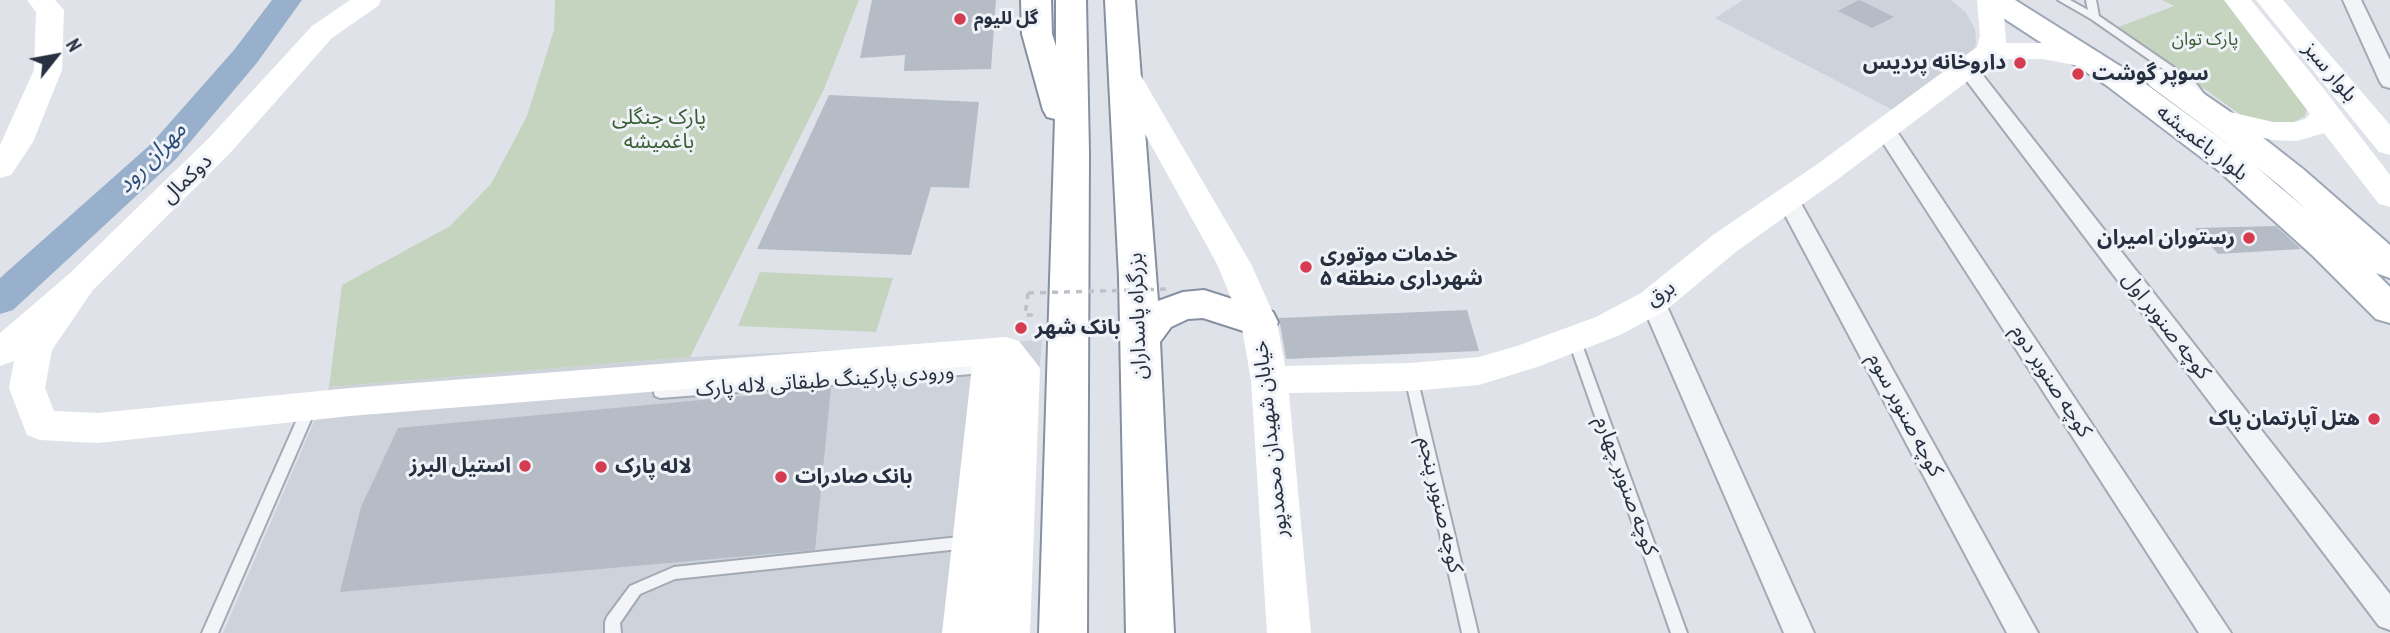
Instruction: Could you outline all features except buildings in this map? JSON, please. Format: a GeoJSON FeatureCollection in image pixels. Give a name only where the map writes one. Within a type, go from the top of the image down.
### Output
{"type":"FeatureCollection","features":[{"type":"Feature","properties":{"kind":"main road"},"geometry":{"type":"LineString","coordinates":[[1036,0],[1037,34],[1072,153]]}},
{"type":"Feature","properties":{"kind":"main road"},"geometry":{"type":"LineString","coordinates":[[1063,633],[1072,153],[1071,0]]}},
{"type":"Feature","properties":{"kind":"main road","name":"بزرگراه پاسداران"},"geometry":{"type":"LineString","coordinates":[[1120,0],[1140,340],[1150,633]]}},
{"type":"Feature","properties":{"kind":"main road","name":"بلوار باغمیشه"},"geometry":{"type":"LineString","coordinates":[[1996,0],[2090,59],[2231,163],[2326,247],[2390,309]]}},
{"type":"Feature","properties":{"kind":"main road","name":"بلوار باغمیشه"},"geometry":{"type":"LineString","coordinates":[[2037,0],[2072,20],[2217,118],[2291,177],[2390,265]]}},
{"type":"Feature","properties":{"kind":"main road"},"geometry":{"type":"LineString","coordinates":[[1140,340],[1157,317],[1183,306],[1204,304],[1259,322]]}},
{"type":"Feature","properties":{"kind":"street"},"geometry":{"type":"LineString","coordinates":[[0,168],[18,142],[48,70],[50,10],[40,0]]}},
{"type":"Feature","properties":{"kind":"street","name":"دوکمال"},"geometry":{"type":"LineString","coordinates":[[0,353],[81,282],[220,145],[322,32],[368,0]]}},
{"type":"Feature","properties":{"kind":"street"},"geometry":{"type":"LineString","coordinates":[[1978,60],[1994,36],[1990,0]]}},
{"type":"Feature","properties":{"kind":"street"},"geometry":{"type":"LineString","coordinates":[[2237,0],[2313,94],[2326,115],[2390,197]]}},
{"type":"Feature","properties":{"kind":"street","name":"بلوار سبز"},"geometry":{"type":"LineString","coordinates":[[2269,0],[2390,145]]}},
{"type":"Feature","properties":{"kind":"street"},"geometry":{"type":"LineString","coordinates":[[2352,0],[2390,82]]}},
{"type":"Feature","properties":{"kind":"street"},"geometry":{"type":"LineString","coordinates":[[2364,24],[2390,29]]}},
{"type":"Feature","properties":{"kind":"street"},"geometry":{"type":"LineString","coordinates":[[1978,60],[2043,51],[2090,59]]}},
{"type":"Feature","properties":{"kind":"street","name":"برق"},"geometry":{"type":"LineString","coordinates":[[1269,380],[1411,377],[1479,371],[1608,327],[1653,302],[1725,243],[1978,60]]}},
{"type":"Feature","properties":{"kind":"street","name":"کوچه صنوبر اول"},"geometry":{"type":"LineString","coordinates":[[1978,60],[2390,617]]}},
{"type":"Feature","properties":{"kind":"street","name":"خیابان شهیدان محمدپور"},"geometry":{"type":"LineString","coordinates":[[1124,69],[1234,264],[1259,322],[1269,380],[1289,633]]}},
{"type":"Feature","properties":{"kind":"street"},"geometry":{"type":"LineString","coordinates":[[2361,108],[2390,119]]}},
{"type":"Feature","properties":{"kind":"street"},"geometry":{"type":"LineString","coordinates":[[2217,118],[2273,131],[2297,132],[2316,126],[2326,115]]}},
{"type":"Feature","properties":{"kind":"street","name":"کوچه صنوبر دوم"},"geometry":{"type":"LineString","coordinates":[[1885,129],[2216,633]]}},
{"type":"Feature","properties":{"kind":"street","name":"کوچه صنوبر سوم"},"geometry":{"type":"LineString","coordinates":[[1787,198],[2023,633]]}},
{"type":"Feature","properties":{"kind":"street"},"geometry":{"type":"LineString","coordinates":[[81,282],[35,348],[27,388],[40,425],[98,428],[310,406],[1006,350],[1008,633]]}},
{"type":"Feature","properties":{"kind":"street"},"geometry":{"type":"LineString","coordinates":[[1653,302],[1799,633]]}},
{"type":"Feature","properties":{"kind":"street"},"geometry":{"type":"LineString","coordinates":[[964,633],[971,557],[1006,368]]}},
{"type":"Feature","properties":{"kind":"street"},"geometry":{"type":"LineString","coordinates":[[971,557],[999,571],[993,633]]}},
{"type":"Feature","properties":{"kind":"lane"},"geometry":{"type":"LineString","coordinates":[[2063,0],[2094,17],[2191,84],[2217,118]]}},
{"type":"Feature","properties":{"kind":"lane"},"geometry":{"type":"LineString","coordinates":[[2091,0],[2094,17]]}},
{"type":"Feature","properties":{"kind":"lane","name":"کوچه صنوبر چهارم"},"geometry":{"type":"LineString","coordinates":[[1574,339],[1679,633]]}},
{"type":"Feature","properties":{"kind":"lane","name":"ورودی پارکینگ طبقاتی لاله پارک"},"geometry":{"type":"LineString","coordinates":[[660,393],[1006,368]]}},
{"type":"Feature","properties":{"kind":"lane","name":"کوچه صنوبر پنجم"},"geometry":{"type":"LineString","coordinates":[[1411,377],[1470,633]]}},
{"type":"Feature","properties":{"kind":"lane"},"geometry":{"type":"LineString","coordinates":[[210,633],[310,406]]}},
{"type":"Feature","properties":{"kind":"lane"},"geometry":{"type":"LineString","coordinates":[[613,633],[612,622],[635,590],[674,573],[971,557]]}},
{"type":"Feature","properties":{"kind":"path"},"geometry":{"type":"LineString","coordinates":[[1025,316],[1028,293],[1170,289]]}},
{"type":"Feature","properties":{"kind":"shaded area"},"geometry":{"type":"Polygon","coordinates":[[[1743,0],[1951,0],[1966,13],[1975,29],[1976,43],[1974,49],[1895,111],[1715,18],[1743,0]]]}},
{"type":"Feature","properties":{"kind":"shaded area"},"geometry":{"type":"Polygon","coordinates":[[[1042,340],[1018,633],[223,633],[329,387],[690,357],[1042,340]]]}},
{"type":"Feature","properties":{"kind":"green space","name":"پارک جنگلی باغمیشه"},"geometry":{"type":"Polygon","coordinates":[[[555,0],[859,0],[824,89],[690,357],[329,387],[342,285],[450,226],[491,184],[527,116],[554,30],[555,0]]]}},
{"type":"Feature","properties":{"kind":"green space","name":"پارک توان"},"geometry":{"type":"Polygon","coordinates":[[[2162,0],[2225,0],[2308,105],[2305,116],[2288,125],[2245,118],[2118,27],[2174,6],[2162,0]]]}},
{"type":"Feature","properties":{"kind":"green space"},"geometry":{"type":"Polygon","coordinates":[[[760,272],[893,278],[876,332],[738,326],[760,272]]]}},
{"type":"Feature","properties":{"kind":"waterway","name":"مهران رود"},"geometry":{"type":"LineString","coordinates":[[0,300],[163,152],[245,57],[287,0]]}},
{"type":"Feature","properties":{"kind":"place","name":"گل للیوم"},"geometry":{"type":"Point","coordinates":[960,19]}},
{"type":"Feature","properties":{"kind":"place","name":"داروخانه پردیس"},"geometry":{"type":"Point","coordinates":[2020,63]}},
{"type":"Feature","properties":{"kind":"place","name":"سوپر گوشت"},"geometry":{"type":"Point","coordinates":[2078,74]}},
{"type":"Feature","properties":{"kind":"place","name":"رستوران امیران"},"geometry":{"type":"Point","coordinates":[2249,238]}},
{"type":"Feature","properties":{"kind":"place","name":"خدمات موتوری شهرداری منطقه ۵"},"geometry":{"type":"Point","coordinates":[1306,267]}},
{"type":"Feature","properties":{"kind":"place","name":"بانک شهر"},"geometry":{"type":"Point","coordinates":[1021,328]}},
{"type":"Feature","properties":{"kind":"place","name":"هتل آپارتمان پاک"},"geometry":{"type":"Point","coordinates":[2374,419]}},
{"type":"Feature","properties":{"kind":"place","name":"استیل البرز"},"geometry":{"type":"Point","coordinates":[525,466]}},
{"type":"Feature","properties":{"kind":"place","name":"لاله پارک"},"geometry":{"type":"Point","coordinates":[601,467]}},
{"type":"Feature","properties":{"kind":"place","name":"بانک صادرات"},"geometry":{"type":"Point","coordinates":[781,477]}}]}
